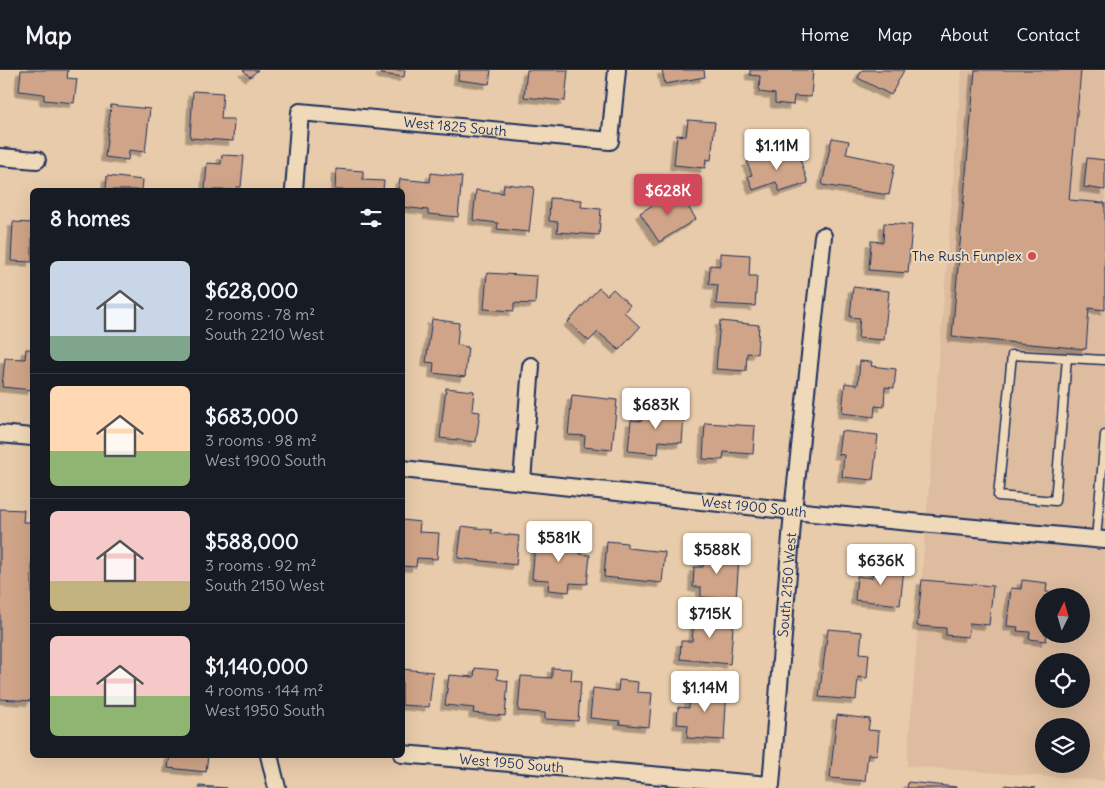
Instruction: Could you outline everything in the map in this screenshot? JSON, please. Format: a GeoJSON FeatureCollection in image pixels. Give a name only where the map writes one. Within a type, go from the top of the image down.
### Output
{"type":"FeatureCollection","features":[{"type":"Feature","properties":{"kind":"street","name":"West 1825 South"},"geometry":{"type":"LineString","coordinates":[[294,188],[300,112],[610,141],[617,70]]}},
{"type":"Feature","properties":{"kind":"street"},"geometry":{"type":"LineString","coordinates":[[0,157],[37,160]]}},
{"type":"Feature","properties":{"kind":"street","name":"South 2150 West"},"geometry":{"type":"LineString","coordinates":[[771,785],[793,511],[823,236]]}},
{"type":"Feature","properties":{"kind":"street"},"geometry":{"type":"LineString","coordinates":[[522,481],[531,366]]}},
{"type":"Feature","properties":{"kind":"street"},"geometry":{"type":"LineString","coordinates":[[0,434],[30,437]]}},
{"type":"Feature","properties":{"kind":"street","name":"West 1900 South"},"geometry":{"type":"LineString","coordinates":[[405,470],[522,481],[793,511],[1100,540]]}},
{"type":"Feature","properties":{"kind":"street","name":"West 1950 South"},"geometry":{"type":"LineString","coordinates":[[405,754],[771,785]]}},
{"type":"Feature","properties":{"kind":"street"},"geometry":{"type":"LineString","coordinates":[[270,758],[277,788]]}},
{"type":"Feature","properties":{"kind":"lane"},"geometry":{"type":"LineString","coordinates":[[1067,358],[1055,501],[998,496],[1012,355],[1105,360]]}},
{"type":"Feature","properties":{"kind":"lane"},"geometry":{"type":"LineString","coordinates":[[1100,540],[1105,435]]}},
{"type":"Feature","properties":{"kind":"shaded area"},"geometry":{"type":"Polygon","coordinates":[[[962,70],[1105,70],[1105,781],[907,766],[962,70]]]}},
{"type":"Feature","properties":{"kind":"building"},"geometry":{"type":"Polygon","coordinates":[[[21,70],[68,70],[67,78],[77,79],[74,103],[44,100],[44,94],[19,91],[21,70]]]}},
{"type":"Feature","properties":{"kind":"building"},"geometry":{"type":"Polygon","coordinates":[[[243,70],[258,70],[250,77],[243,70]]]}},
{"type":"Feature","properties":{"kind":"building"},"geometry":{"type":"Polygon","coordinates":[[[381,70],[405,70],[404,77],[381,74],[381,70]]]}},
{"type":"Feature","properties":{"kind":"building"},"geometry":{"type":"Polygon","coordinates":[[[459,70],[491,70],[489,84],[458,80],[459,70]]]}},
{"type":"Feature","properties":{"kind":"building"},"geometry":{"type":"Polygon","coordinates":[[[527,70],[568,70],[565,101],[524,97],[527,70]]]}},
{"type":"Feature","properties":{"kind":"building"},"geometry":{"type":"Polygon","coordinates":[[[662,70],[704,70],[705,77],[665,84],[662,70]]]}},
{"type":"Feature","properties":{"kind":"building"},"geometry":{"type":"Polygon","coordinates":[[[750,70],[813,70],[811,97],[794,96],[793,105],[775,103],[775,94],[759,92],[760,76],[750,75],[750,70]]]}},
{"type":"Feature","properties":{"kind":"building"},"geometry":{"type":"Polygon","coordinates":[[[862,70],[904,70],[891,95],[858,78],[862,70]]]}},
{"type":"Feature","properties":{"kind":"building","name":"The Rush Funplex"},"geometry":{"type":"Polygon","coordinates":[[[975,70],[1081,70],[1069,200],[1105,203],[1105,310],[1089,308],[1086,349],[952,337],[975,70]]]}},
{"type":"Feature","properties":{"kind":"building"},"geometry":{"type":"Polygon","coordinates":[[[193,91],[223,93],[221,119],[234,119],[233,141],[190,138],[193,91]]]}},
{"type":"Feature","properties":{"kind":"building"},"geometry":{"type":"Polygon","coordinates":[[[111,105],[150,109],[145,152],[129,150],[128,160],[105,157],[111,105]]]}},
{"type":"Feature","properties":{"kind":"building"},"geometry":{"type":"Polygon","coordinates":[[[688,120],[715,122],[711,160],[706,159],[705,168],[674,165],[677,135],[686,136],[688,120]]]}},
{"type":"Feature","properties":{"kind":"building"},"geometry":{"type":"Polygon","coordinates":[[[832,138],[849,141],[846,154],[895,164],[889,195],[822,185],[832,138]]]}},
{"type":"Feature","properties":{"kind":"building"},"geometry":{"type":"Polygon","coordinates":[[[785,149],[788,156],[798,153],[808,183],[780,192],[776,182],[753,190],[748,176],[752,175],[747,162],[785,149]]]}},
{"type":"Feature","properties":{"kind":"building"},"geometry":{"type":"Polygon","coordinates":[[[222,155],[244,156],[241,187],[205,188],[207,163],[221,164],[222,155]]]}},
{"type":"Feature","properties":{"kind":"building"},"geometry":{"type":"Polygon","coordinates":[[[1087,158],[1105,160],[1105,190],[1084,187],[1087,158]]]}},
{"type":"Feature","properties":{"kind":"building"},"geometry":{"type":"Polygon","coordinates":[[[336,169],[363,171],[363,180],[384,181],[383,188],[335,188],[336,169]]]}},
{"type":"Feature","properties":{"kind":"building"},"geometry":{"type":"Polygon","coordinates":[[[431,173],[462,177],[458,217],[428,214],[428,210],[405,207],[405,188],[398,188],[400,179],[430,182],[431,173]]]}},
{"type":"Feature","properties":{"kind":"building"},"geometry":{"type":"Polygon","coordinates":[[[107,176],[143,180],[142,188],[106,188],[107,176]]]}},
{"type":"Feature","properties":{"kind":"building"},"geometry":{"type":"Polygon","coordinates":[[[504,184],[534,187],[529,232],[497,229],[498,223],[473,220],[476,190],[503,193],[504,184]]]}},
{"type":"Feature","properties":{"kind":"building"},"geometry":{"type":"Polygon","coordinates":[[[677,189],[696,219],[659,242],[640,213],[677,189]]]}},
{"type":"Feature","properties":{"kind":"building"},"geometry":{"type":"Polygon","coordinates":[[[550,198],[582,200],[581,207],[601,209],[599,235],[557,232],[558,222],[549,221],[550,198]]]}},
{"type":"Feature","properties":{"kind":"building"},"geometry":{"type":"Polygon","coordinates":[[[13,222],[30,223],[30,262],[11,261],[13,222]]]}},
{"type":"Feature","properties":{"kind":"building"},"geometry":{"type":"Polygon","coordinates":[[[884,223],[912,225],[908,273],[869,270],[871,241],[883,242],[884,223]]]}},
{"type":"Feature","properties":{"kind":"building"},"geometry":{"type":"Polygon","coordinates":[[[720,253],[750,255],[749,276],[757,276],[755,306],[716,304],[718,285],[709,284],[710,265],[720,266],[720,253]]]}},
{"type":"Feature","properties":{"kind":"building"},"geometry":{"type":"Polygon","coordinates":[[[487,273],[537,276],[535,304],[514,303],[514,311],[484,309],[487,273]]]}},
{"type":"Feature","properties":{"kind":"building"},"geometry":{"type":"Polygon","coordinates":[[[853,287],[889,291],[884,340],[858,338],[860,318],[850,317],[853,287]]]}},
{"type":"Feature","properties":{"kind":"building"},"geometry":{"type":"Polygon","coordinates":[[[599,288],[607,295],[613,289],[630,305],[624,312],[640,327],[619,350],[598,332],[589,341],[568,322],[599,288]]]}},
{"type":"Feature","properties":{"kind":"building"},"geometry":{"type":"Polygon","coordinates":[[[432,319],[459,323],[457,345],[468,347],[465,377],[433,373],[434,363],[426,362],[432,319]]]}},
{"type":"Feature","properties":{"kind":"building"},"geometry":{"type":"Polygon","coordinates":[[[720,321],[759,325],[757,354],[747,353],[746,371],[716,369],[720,321]]]}},
{"type":"Feature","properties":{"kind":"building"},"geometry":{"type":"Polygon","coordinates":[[[26,349],[30,349],[30,390],[2,387],[5,358],[25,359],[26,349]]]}},
{"type":"Feature","properties":{"kind":"building"},"geometry":{"type":"Polygon","coordinates":[[[860,361],[872,362],[871,366],[896,369],[894,388],[885,387],[884,407],[875,406],[874,417],[842,413],[845,383],[858,385],[860,361]]]}},
{"type":"Feature","properties":{"kind":"building"},"geometry":{"type":"Polygon","coordinates":[[[446,388],[474,391],[472,411],[480,412],[476,442],[440,438],[446,388]]]}},
{"type":"Feature","properties":{"kind":"building"},"geometry":{"type":"Polygon","coordinates":[[[572,395],[617,400],[612,450],[584,447],[585,436],[568,435],[572,395]]]}},
{"type":"Feature","properties":{"kind":"building"},"geometry":{"type":"Polygon","coordinates":[[[654,404],[674,406],[673,415],[684,416],[682,443],[659,441],[658,454],[628,451],[631,420],[641,421],[642,412],[653,413],[654,404]]]}},
{"type":"Feature","properties":{"kind":"building"},"geometry":{"type":"Polygon","coordinates":[[[705,423],[755,426],[753,454],[724,452],[723,460],[703,459],[705,423]]]}},
{"type":"Feature","properties":{"kind":"building"},"geometry":{"type":"Polygon","coordinates":[[[841,431],[878,435],[873,480],[842,477],[844,455],[838,454],[841,431]]]}},
{"type":"Feature","properties":{"kind":"building"},"geometry":{"type":"Polygon","coordinates":[[[0,509],[24,510],[23,522],[30,522],[30,701],[0,699],[0,509]]]}},
{"type":"Feature","properties":{"kind":"building"},"geometry":{"type":"Polygon","coordinates":[[[405,520],[420,522],[419,532],[439,533],[437,559],[417,558],[416,567],[405,566],[405,520]]]}},
{"type":"Feature","properties":{"kind":"building"},"geometry":{"type":"Polygon","coordinates":[[[462,526],[492,530],[491,533],[519,536],[516,565],[458,558],[462,526]]]}},
{"type":"Feature","properties":{"kind":"building"},"geometry":{"type":"Polygon","coordinates":[[[536,534],[565,536],[564,549],[581,550],[580,554],[590,555],[587,584],[570,583],[569,592],[548,590],[549,580],[532,579],[536,534]]]}},
{"type":"Feature","properties":{"kind":"building"},"geometry":{"type":"Polygon","coordinates":[[[607,541],[627,543],[627,548],[665,552],[662,583],[604,577],[607,541]]]}},
{"type":"Feature","properties":{"kind":"building"},"geometry":{"type":"Polygon","coordinates":[[[705,545],[723,546],[722,557],[739,558],[736,599],[701,597],[701,587],[693,587],[694,567],[703,567],[705,545]]]}},
{"type":"Feature","properties":{"kind":"building"},"geometry":{"type":"Polygon","coordinates":[[[873,565],[904,569],[900,605],[855,600],[857,576],[872,578],[873,565]]]}},
{"type":"Feature","properties":{"kind":"building"},"geometry":{"type":"Polygon","coordinates":[[[922,580],[993,586],[989,625],[970,623],[968,637],[946,635],[946,628],[917,626],[922,580]]]}},
{"type":"Feature","properties":{"kind":"building"},"geometry":{"type":"Polygon","coordinates":[[[1022,580],[1047,583],[1046,588],[1035,588],[1035,640],[1029,639],[1030,632],[1017,631],[1018,627],[1007,626],[1011,588],[1021,589],[1022,580]]]}},
{"type":"Feature","properties":{"kind":"building"},"geometry":{"type":"Polygon","coordinates":[[[695,612],[734,616],[730,664],[680,659],[681,641],[692,641],[695,612]]]}},
{"type":"Feature","properties":{"kind":"building"},"geometry":{"type":"Polygon","coordinates":[[[828,629],[862,632],[860,653],[869,654],[867,678],[858,677],[856,700],[819,697],[828,629]]]}},
{"type":"Feature","properties":{"kind":"building"},"geometry":{"type":"Polygon","coordinates":[[[475,668],[498,670],[497,679],[508,681],[505,716],[473,713],[474,708],[445,705],[449,675],[474,677],[475,668]]]}},
{"type":"Feature","properties":{"kind":"building"},"geometry":{"type":"Polygon","coordinates":[[[552,668],[572,669],[571,680],[581,681],[578,721],[545,719],[545,713],[518,711],[521,676],[552,678],[552,668]]]}},
{"type":"Feature","properties":{"kind":"building"},"geometry":{"type":"Polygon","coordinates":[[[405,669],[433,672],[429,707],[405,705],[405,669]]]}},
{"type":"Feature","properties":{"kind":"building"},"geometry":{"type":"Polygon","coordinates":[[[619,680],[638,682],[637,692],[652,693],[649,727],[619,724],[620,721],[590,718],[593,688],[618,691],[619,680]]]}},
{"type":"Feature","properties":{"kind":"building"},"geometry":{"type":"Polygon","coordinates":[[[690,684],[727,687],[724,740],[687,738],[688,725],[677,724],[678,707],[689,708],[690,684]]]}},
{"type":"Feature","properties":{"kind":"building"},"geometry":{"type":"Polygon","coordinates":[[[837,715],[870,719],[868,730],[879,731],[877,755],[868,754],[865,781],[830,778],[837,715]]]}},
{"type":"Feature","properties":{"kind":"building"},"geometry":{"type":"Polygon","coordinates":[[[170,758],[208,758],[206,772],[168,768],[170,758]]]}},
{"type":"Feature","properties":{"kind":"building"},"geometry":{"type":"Polygon","coordinates":[[[908,782],[956,787],[956,788],[907,788],[908,782]]]}},
{"type":"Feature","properties":{"kind":"building"},"geometry":{"type":"Polygon","coordinates":[[[1005,785],[1036,788],[1005,788],[1005,785]]]}},
{"type":"Feature","properties":{"kind":"building"},"geometry":{"type":"Polygon","coordinates":[[[199,786],[226,788],[199,788],[199,786]]]}},
{"type":"Feature","properties":{"kind":"place","name":"The Rush Funplex"},"geometry":{"type":"Point","coordinates":[1032,256]}}]}
